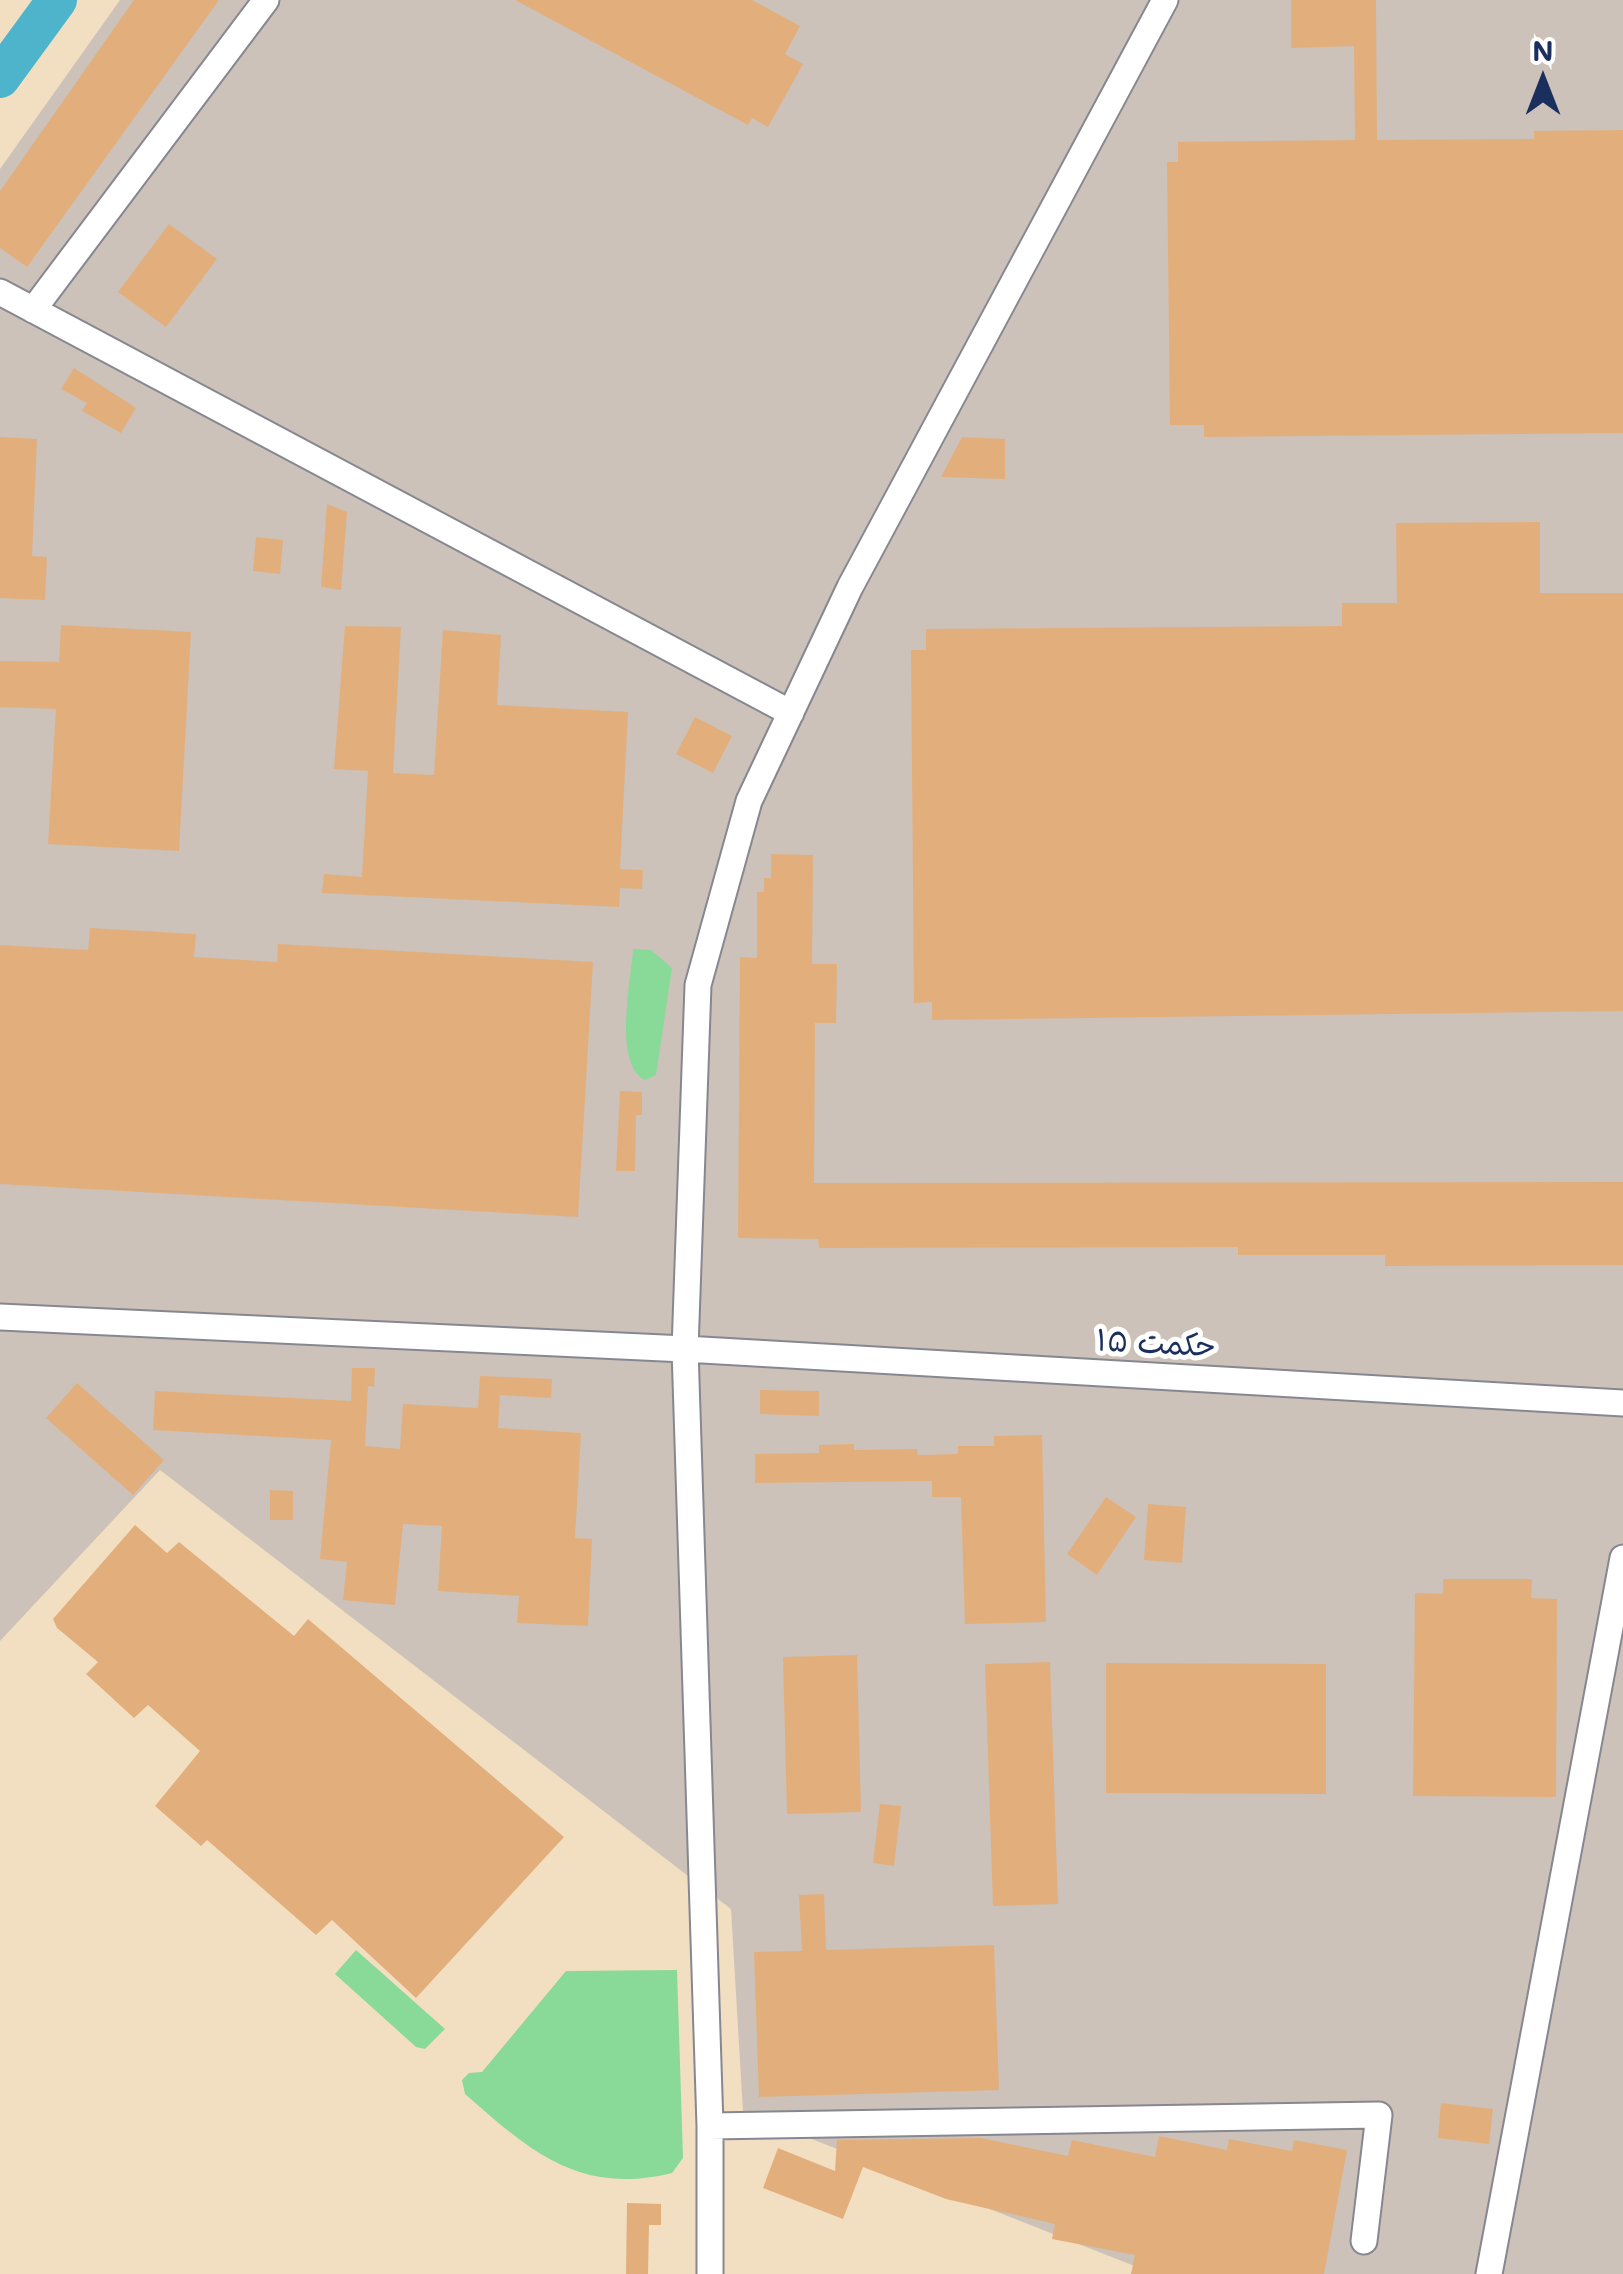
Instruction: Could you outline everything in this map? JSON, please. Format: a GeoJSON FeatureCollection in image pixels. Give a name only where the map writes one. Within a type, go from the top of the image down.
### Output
{"type":"FeatureCollection","features":[{"type":"Feature","properties":{"kind":"street"},"geometry":{"type":"LineString","coordinates":[[33,310],[266,0]]}},
{"type":"Feature","properties":{"kind":"street"},"geometry":{"type":"LineString","coordinates":[[710,2274],[710,2126],[685,1350],[698,985],[749,802],[850,588],[1165,0]]}},
{"type":"Feature","properties":{"kind":"street"},"geometry":{"type":"LineString","coordinates":[[0,292],[791,713]]}},
{"type":"Feature","properties":{"kind":"street","name":"حکمت ۱۵"},"geometry":{"type":"LineString","coordinates":[[0,1317],[685,1350],[1623,1403]]}},
{"type":"Feature","properties":{"kind":"street"},"geometry":{"type":"LineString","coordinates":[[1489,2274],[1623,1558]]}},
{"type":"Feature","properties":{"kind":"street"},"geometry":{"type":"LineString","coordinates":[[710,2126],[1379,2115],[1364,2241]]}},
{"type":"Feature","properties":{"kind":"shaded area"},"geometry":{"type":"Polygon","coordinates":[[[120,0],[1623,0],[1623,2274],[1155,2274],[743,2112],[731,1909],[160,1470],[0,1641],[0,169],[120,0]]]}},
{"type":"Feature","properties":{"kind":"green space"},"geometry":{"type":"Polygon","coordinates":[[[633,949],[651,950],[672,968],[656,1075],[645,1080],[635,1071],[627,1040],[633,949]]]}},
{"type":"Feature","properties":{"kind":"green space"},"geometry":{"type":"Polygon","coordinates":[[[356,1950],[445,2029],[425,2049],[416,2047],[335,1974],[356,1950]]]}},
{"type":"Feature","properties":{"kind":"green space"},"geometry":{"type":"Polygon","coordinates":[[[677,1970],[683,2158],[672,2173],[639,2179],[583,2173],[534,2150],[465,2094],[462,2080],[469,2073],[482,2072],[566,1971],[677,1970]]]}},
{"type":"Feature","properties":{"kind":"building"},"geometry":{"type":"Polygon","coordinates":[[[134,0],[219,0],[27,267],[0,248],[0,191],[134,0]]]}},
{"type":"Feature","properties":{"kind":"building"},"geometry":{"type":"Polygon","coordinates":[[[515,0],[752,0],[800,26],[785,54],[803,64],[768,127],[752,118],[748,125],[515,0]]]}},
{"type":"Feature","properties":{"kind":"building"},"geometry":{"type":"Polygon","coordinates":[[[1291,0],[1376,0],[1377,140],[1534,139],[1534,131],[1623,130],[1623,433],[1204,437],[1204,425],[1170,425],[1167,162],[1178,162],[1178,142],[1355,140],[1354,46],[1291,48],[1291,0]]]}},
{"type":"Feature","properties":{"kind":"building"},"geometry":{"type":"Polygon","coordinates":[[[169,224],[217,259],[166,327],[118,292],[169,224]]]}},
{"type":"Feature","properties":{"kind":"building"},"geometry":{"type":"Polygon","coordinates":[[[74,368],[136,408],[121,433],[82,411],[87,403],[61,389],[74,368]]]}},
{"type":"Feature","properties":{"kind":"building"},"geometry":{"type":"Polygon","coordinates":[[[0,437],[37,439],[32,556],[47,557],[45,600],[0,598],[0,437]]]}},
{"type":"Feature","properties":{"kind":"building"},"geometry":{"type":"Polygon","coordinates":[[[962,437],[1005,439],[1005,479],[941,477],[962,437]]]}},
{"type":"Feature","properties":{"kind":"building"},"geometry":{"type":"Polygon","coordinates":[[[327,504],[347,512],[341,590],[321,587],[327,504]]]}},
{"type":"Feature","properties":{"kind":"building"},"geometry":{"type":"Polygon","coordinates":[[[1540,522],[1540,593],[1623,593],[1623,1011],[932,1020],[932,1002],[914,1003],[911,650],[926,650],[926,629],[1342,626],[1342,603],[1397,603],[1396,523],[1540,522]]]}},
{"type":"Feature","properties":{"kind":"building"},"geometry":{"type":"Polygon","coordinates":[[[256,537],[283,540],[280,574],[253,571],[256,537]]]}},
{"type":"Feature","properties":{"kind":"building"},"geometry":{"type":"Polygon","coordinates":[[[61,625],[191,632],[179,851],[48,844],[56,709],[0,707],[0,661],[59,662],[61,625]]]}},
{"type":"Feature","properties":{"kind":"building"},"geometry":{"type":"Polygon","coordinates":[[[345,626],[401,627],[393,773],[434,775],[443,630],[501,635],[497,705],[628,712],[620,869],[643,870],[642,889],[620,888],[619,907],[322,893],[324,874],[362,877],[368,771],[334,769],[345,626]]]}},
{"type":"Feature","properties":{"kind":"building"},"geometry":{"type":"Polygon","coordinates":[[[695,717],[732,736],[713,773],[676,754],[695,717]]]}},
{"type":"Feature","properties":{"kind":"building"},"geometry":{"type":"Polygon","coordinates":[[[771,854],[813,855],[812,964],[837,964],[836,1023],[815,1023],[814,1183],[1623,1182],[1623,1265],[1385,1266],[1385,1255],[1238,1255],[1238,1247],[819,1248],[818,1239],[738,1238],[740,957],[757,958],[757,892],[764,892],[764,878],[771,878],[771,854]]]}},
{"type":"Feature","properties":{"kind":"building"},"geometry":{"type":"Polygon","coordinates":[[[90,928],[196,934],[194,957],[277,962],[278,944],[593,962],[578,1217],[0,1184],[0,945],[88,950],[90,928]]]}},
{"type":"Feature","properties":{"kind":"building"},"geometry":{"type":"Polygon","coordinates":[[[620,1091],[642,1092],[642,1115],[636,1115],[635,1171],[616,1171],[620,1091]]]}},
{"type":"Feature","properties":{"kind":"building"},"geometry":{"type":"Polygon","coordinates":[[[352,1368],[375,1368],[374,1387],[368,1386],[365,1446],[400,1449],[403,1404],[478,1408],[480,1376],[552,1379],[551,1398],[500,1395],[498,1428],[581,1433],[575,1538],[592,1539],[588,1626],[517,1623],[519,1596],[438,1591],[442,1526],[403,1524],[395,1605],[343,1600],[347,1562],[320,1559],[331,1440],[153,1430],[155,1391],[351,1401],[352,1368]]]}},
{"type":"Feature","properties":{"kind":"building"},"geometry":{"type":"Polygon","coordinates":[[[77,1383],[164,1460],[133,1495],[46,1418],[77,1383]]]}},
{"type":"Feature","properties":{"kind":"building"},"geometry":{"type":"Polygon","coordinates":[[[760,1390],[819,1391],[819,1416],[760,1414],[760,1390]]]}},
{"type":"Feature","properties":{"kind":"building"},"geometry":{"type":"Polygon","coordinates":[[[1042,1435],[1046,1622],[965,1624],[961,1497],[932,1497],[932,1481],[755,1483],[755,1454],[819,1453],[819,1445],[854,1444],[854,1450],[917,1449],[918,1455],[958,1454],[958,1446],[994,1446],[994,1436],[1042,1435]]]}},
{"type":"Feature","properties":{"kind":"building"},"geometry":{"type":"Polygon","coordinates":[[[270,1490],[293,1491],[293,1520],[270,1520],[270,1490]]]}},
{"type":"Feature","properties":{"kind":"building"},"geometry":{"type":"Polygon","coordinates":[[[1106,1497],[1136,1517],[1097,1575],[1067,1554],[1106,1497]]]}},
{"type":"Feature","properties":{"kind":"building"},"geometry":{"type":"Polygon","coordinates":[[[1148,1504],[1186,1507],[1182,1563],[1144,1560],[1148,1504]]]}},
{"type":"Feature","properties":{"kind":"building"},"geometry":{"type":"Polygon","coordinates":[[[135,1525],[167,1553],[179,1542],[294,1636],[308,1619],[564,1837],[416,1998],[332,1920],[316,1935],[207,1840],[201,1846],[155,1806],[200,1751],[148,1705],[134,1718],[86,1674],[98,1662],[57,1628],[53,1619],[135,1525]]]}},
{"type":"Feature","properties":{"kind":"building"},"geometry":{"type":"Polygon","coordinates":[[[1443,1579],[1532,1579],[1531,1598],[1557,1599],[1556,1797],[1413,1796],[1415,1593],[1443,1594],[1443,1579]]]}},
{"type":"Feature","properties":{"kind":"building"},"geometry":{"type":"Polygon","coordinates":[[[857,1655],[861,1812],[787,1814],[783,1657],[857,1655]]]}},
{"type":"Feature","properties":{"kind":"building"},"geometry":{"type":"Polygon","coordinates":[[[1050,1662],[1058,1904],[993,1906],[985,1664],[1050,1662]]]}},
{"type":"Feature","properties":{"kind":"building"},"geometry":{"type":"Polygon","coordinates":[[[1106,1663],[1326,1664],[1326,1794],[1106,1793],[1106,1663]]]}},
{"type":"Feature","properties":{"kind":"building"},"geometry":{"type":"Polygon","coordinates":[[[880,1804],[901,1806],[894,1866],[873,1863],[880,1804]]]}},
{"type":"Feature","properties":{"kind":"building"},"geometry":{"type":"Polygon","coordinates":[[[824,1894],[826,1950],[994,1945],[999,2090],[759,2097],[754,1952],[802,1951],[799,1895],[824,1894]]]}},
{"type":"Feature","properties":{"kind":"building"},"geometry":{"type":"Polygon","coordinates":[[[1441,2103],[1493,2109],[1489,2144],[1438,2138],[1441,2103]]]}},
{"type":"Feature","properties":{"kind":"building"},"geometry":{"type":"Polygon","coordinates":[[[1159,2136],[1227,2150],[1229,2139],[1292,2151],[1294,2140],[1347,2150],[1324,2274],[1131,2274],[1135,2255],[1052,2239],[1055,2224],[946,2199],[863,2167],[843,2219],[763,2188],[778,2148],[835,2171],[837,2140],[981,2138],[1068,2156],[1072,2140],[1155,2157],[1159,2136]]]}},
{"type":"Feature","properties":{"kind":"building"},"geometry":{"type":"Polygon","coordinates":[[[627,2203],[661,2204],[661,2225],[649,2225],[648,2274],[626,2274],[627,2203]]]}},
{"type":"Feature","properties":{"kind":"waterway"},"geometry":{"type":"LineString","coordinates":[[0,78],[57,0]]}}]}
